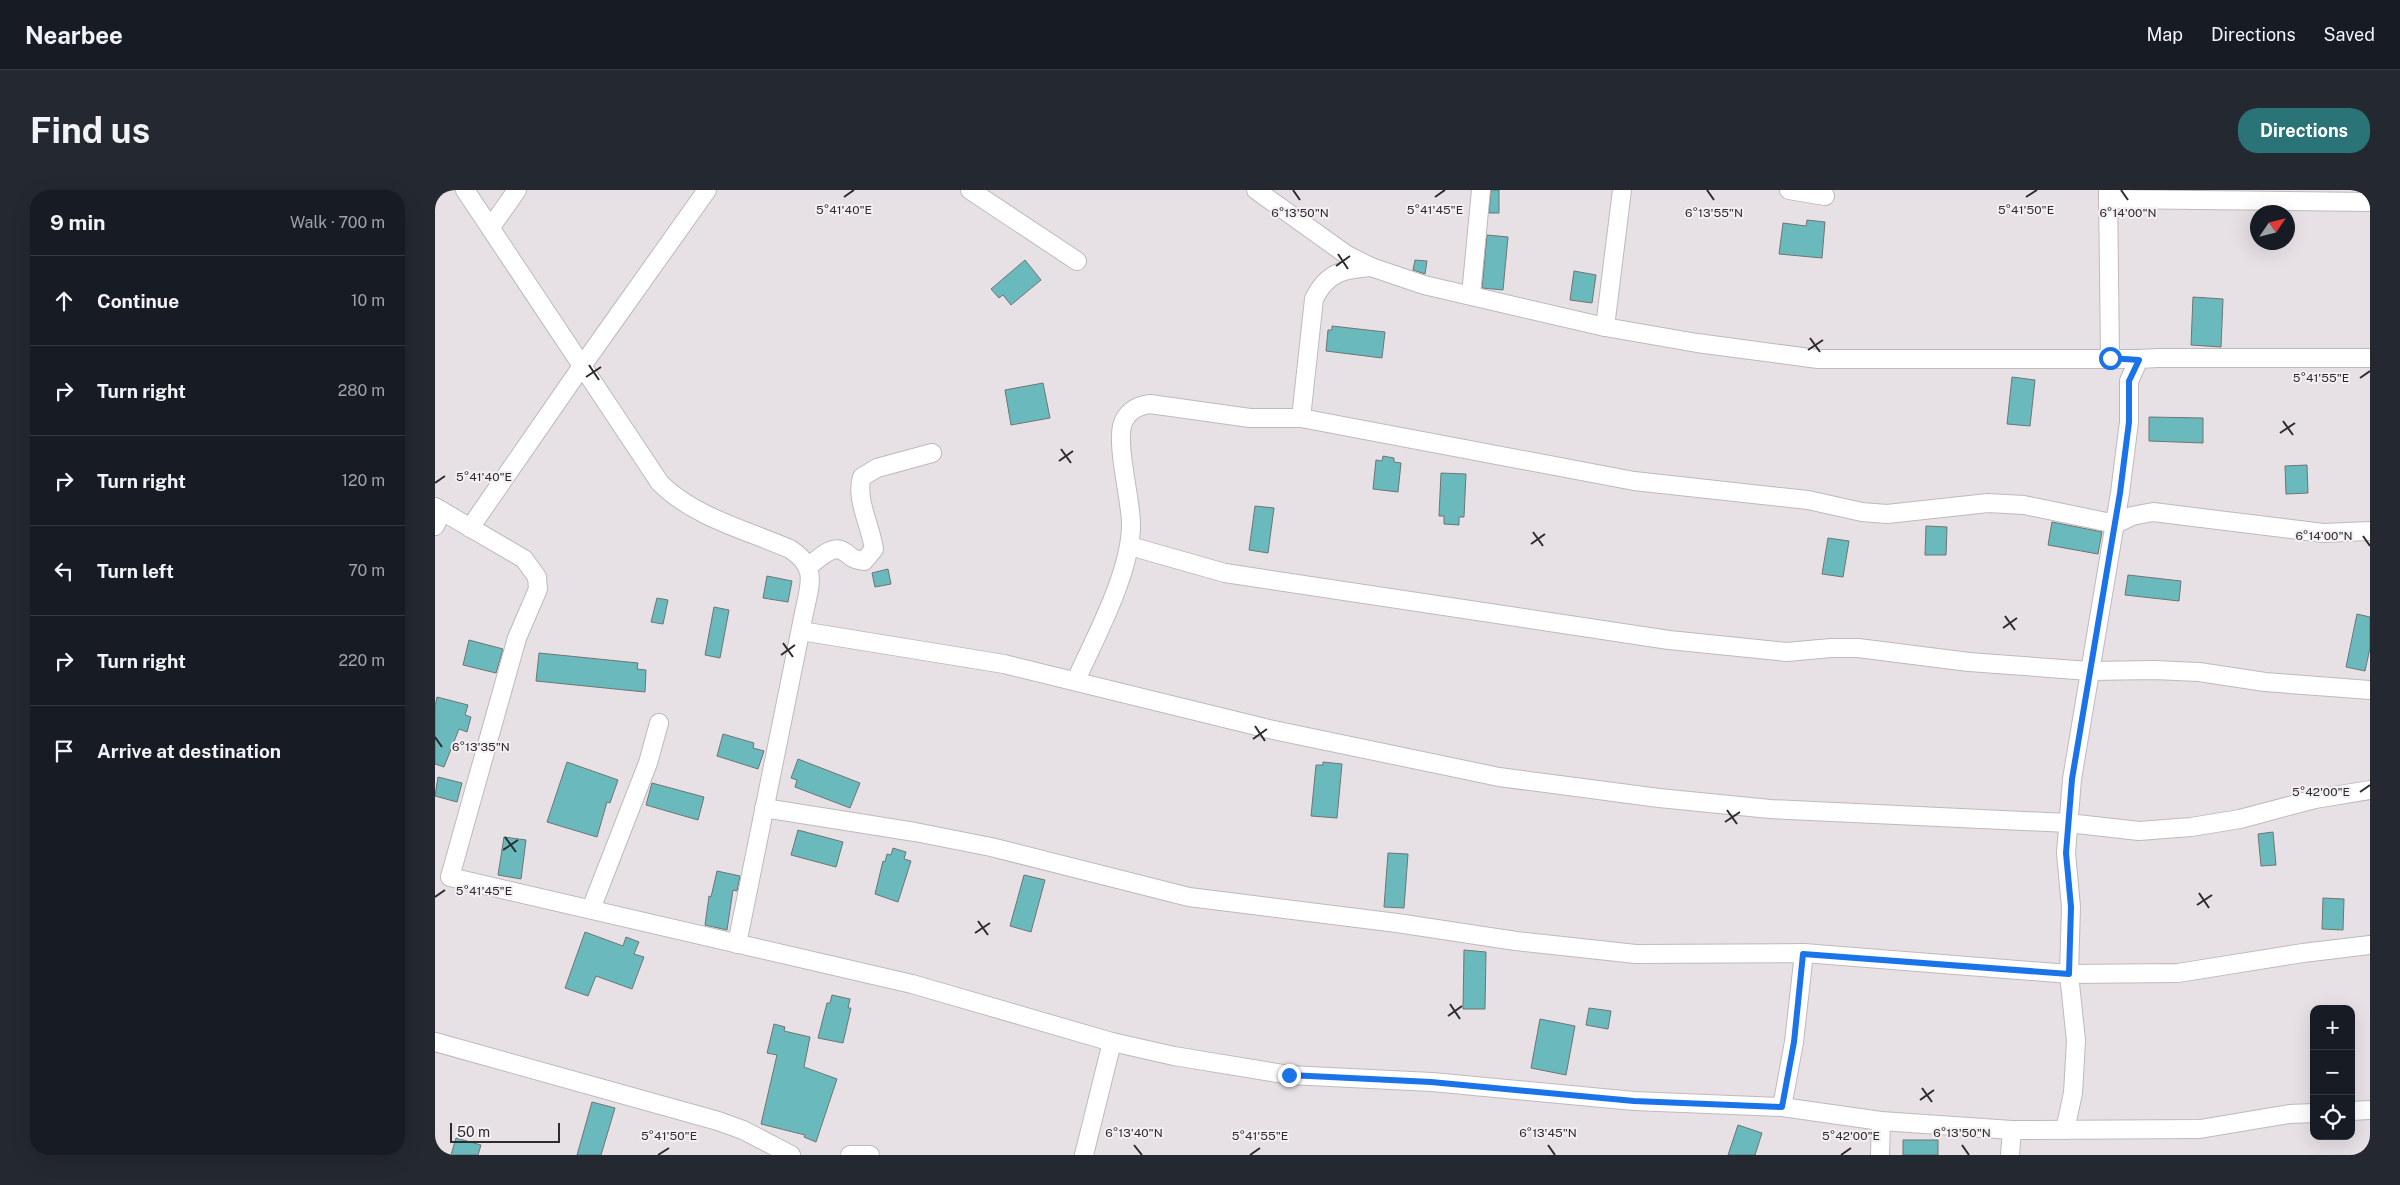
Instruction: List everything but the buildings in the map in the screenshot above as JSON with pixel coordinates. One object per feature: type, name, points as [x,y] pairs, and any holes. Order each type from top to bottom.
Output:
[{"type":"street","points":[[465,190],[654,476],[669,493],[702,514],[790,548],[801,556],[809,566],[811,580],[737,944]]},
{"type":"street","points":[[491,227],[517,190]]},
{"type":"street","points":[[470,528],[707,190]]},
{"type":"street","points":[[970,190],[1077,261]]},
{"type":"street","points":[[1256,190],[1347,255],[1371,266],[1424,285],[1605,327],[1697,343],[1818,359],[2110,358],[2139,360],[2158,358],[2370,358]]},
{"type":"street","points":[[1471,295],[1481,190]]},
{"type":"street","points":[[1605,327],[1622,190]]},
{"type":"street","points":[[1789,190],[1825,196]]},
{"type":"street","points":[[2110,358],[2108,194],[2370,202]]},
{"type":"street","points":[[1301,418],[1314,298],[1321,284],[1333,275],[1347,269],[1371,266]]},
{"type":"street","points":[[2065,1130],[2073,1093],[2076,1041],[2069,974],[2071,907],[2066,853],[2072,779],[2116,524],[2129,422],[2129,381],[2139,360]]},
{"type":"street","points":[[1077,680],[1110,603],[1130,546],[1131,522],[1122,427],[1128,414],[1138,406],[1149,404],[1250,418],[1301,418],[1634,481],[1808,500],[1862,512],[1887,514],[1988,503],[2024,504],[2116,524],[2132,516],[2153,512],[2323,533],[2370,531]]},
{"type":"street","points":[[809,566],[826,553],[837,549],[843,550],[852,559],[863,561],[870,556],[874,549],[861,494],[860,484],[862,476],[877,468],[932,453]]},
{"type":"street","points":[[437,515],[470,528],[523,559],[537,578],[538,589],[517,638],[442,875],[912,984],[1112,1042],[1174,1056],[1289,1075],[1431,1082],[1634,1101],[1782,1107],[1881,1121],[2012,1130],[2199,1129],[2289,1114],[2310,1113]]},
{"type":"street","points":[[1130,546],[1225,572],[1669,640],[1787,652],[1858,648],[1969,662],[2090,671],[2154,670],[2199,672],[2265,682],[2370,690]]},
{"type":"street","points":[[801,631],[1004,664],[1077,680],[1269,730],[1374,753],[1499,777],[1593,791],[1769,809],[2068,823],[2139,831],[2191,827],[2239,819],[2315,799],[2370,790]]},
{"type":"street","points":[[591,909],[649,763],[659,724]]},
{"type":"street","points":[[765,808],[991,846],[1189,897],[1397,923],[1516,941],[1636,954],[1803,954],[2069,974],[2178,973],[2303,953],[2370,945]]},
{"type":"street","points":[[1782,1107],[1794,1042],[1803,954]]},
{"type":"street","points":[[435,1042],[718,1121],[743,1130],[791,1155]]},
{"type":"street","points":[[1084,1155],[1112,1042]]},
{"type":"street","points":[[2355,1111],[2370,1110]]},
{"type":"street","points":[[1880,1155],[1881,1121]]},
{"type":"street","points":[[2010,1155],[2012,1130]]},
{"type":"street","points":[[850,1155],[870,1155]]},
{"type":"route","points":[[1289,1075],[1431,1082],[1634,1101],[1782,1107],[1794,1042],[1803,954],[2069,974],[2071,907],[2066,853],[2072,779],[2116,524],[2129,422],[2129,381],[2139,360],[2110,358]]}]
